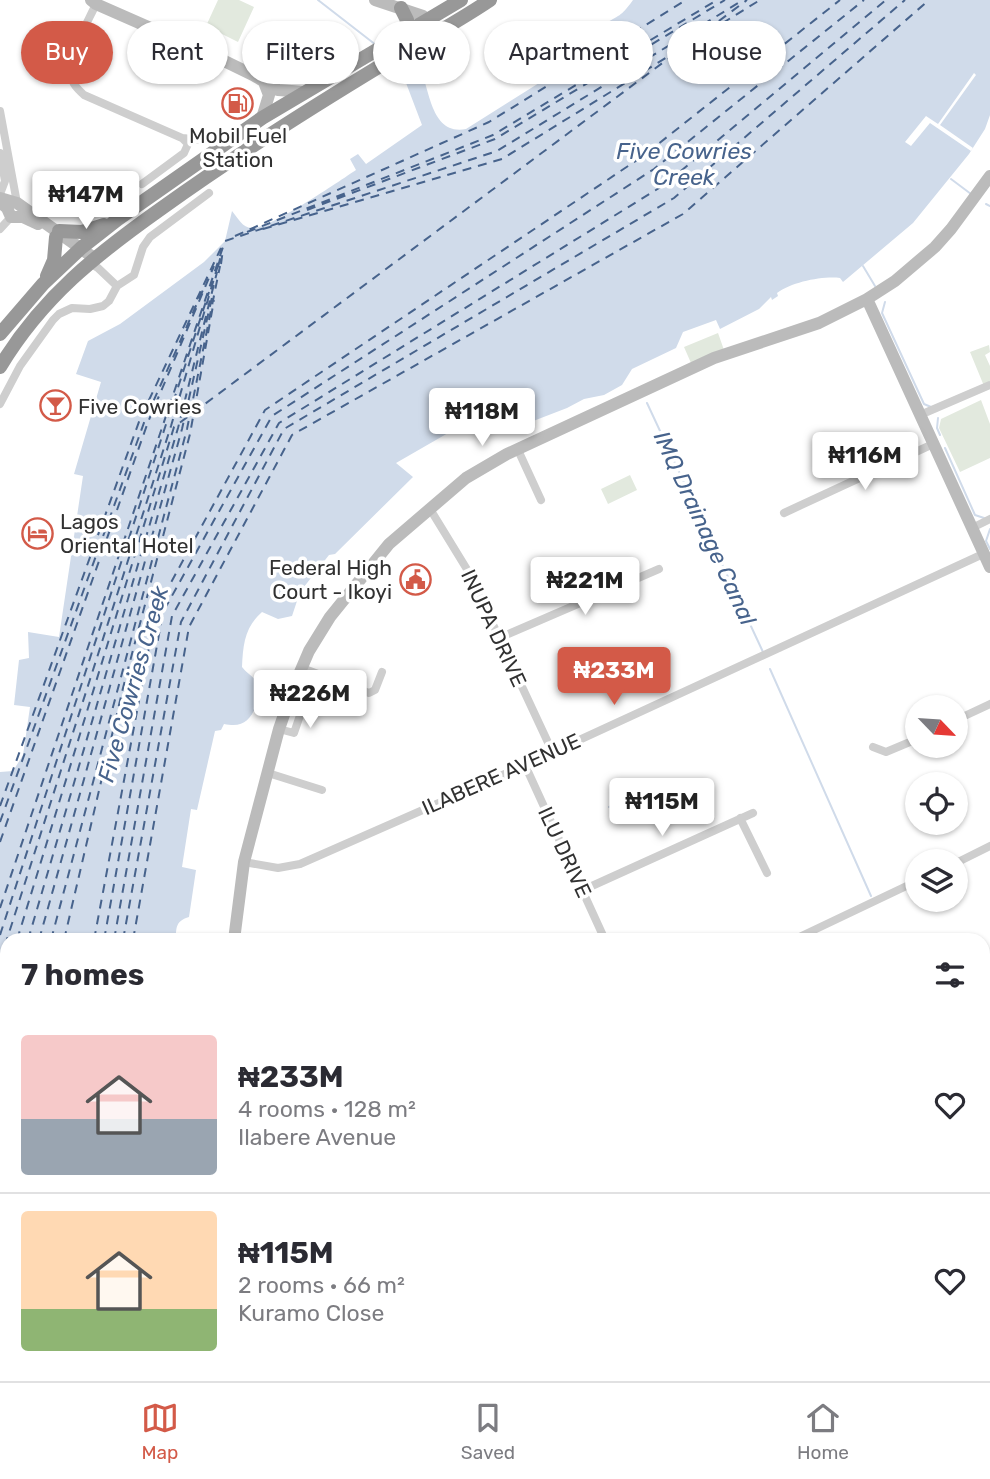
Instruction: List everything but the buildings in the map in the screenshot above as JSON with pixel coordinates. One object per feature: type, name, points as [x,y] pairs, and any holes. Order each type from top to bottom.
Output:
[{"type":"highway","points":[[430,21],[461,0]]},
{"type":"highway","points":[[458,21],[489,0]]},
{"type":"highway","points":[[396,4],[407,21]]},
{"type":"highway","points":[[0,367],[38,312],[93,262],[234,157],[373,61]]},
{"type":"highway","points":[[0,334],[43,284],[118,219],[262,118],[306,92],[363,68]]},
{"type":"highway","points":[[43,284],[54,260],[57,234],[90,231],[118,219]]},
{"type":"street","points":[[375,0],[396,4],[435,17],[439,21]]},
{"type":"street","points":[[227,142],[182,138],[84,95],[73,84],[71,61],[94,2],[242,71]]},
{"type":"street","points":[[262,118],[268,100],[268,91],[264,84]]},
{"type":"street","points":[[267,84],[284,92],[306,92]]},
{"type":"street","points":[[0,111],[17,203]]},
{"type":"street","points":[[142,184],[184,153],[188,144],[182,138]]},
{"type":"street","points":[[0,153],[5,181],[0,198]]},
{"type":"street","points":[[235,933],[244,862],[279,729],[302,668],[319,635],[352,588],[389,544],[466,478],[518,450],[714,358],[819,323],[867,299],[895,281],[935,247],[990,176]]},
{"type":"street","points":[[0,404],[20,366],[53,320],[72,308],[103,306],[109,301],[117,285],[134,275],[143,247],[150,237],[209,193]]},
{"type":"street","points":[[0,198],[17,203],[93,262],[117,285]]},
{"type":"street","points":[[0,198],[10,217]]},
{"type":"street","points":[[10,217],[30,220],[57,234]]},
{"type":"street","points":[[0,229],[10,217]]},
{"type":"street","points":[[867,299],[990,567]]},
{"type":"street","points":[[920,415],[990,385]]},
{"type":"street","points":[[784,513],[933,444]]},
{"type":"street","points":[[518,450],[541,500]]},
{"type":"street","name":"INUPA DRIVE","points":[[430,509],[468,571],[552,751]]},
{"type":"street","points":[[972,528],[990,520]]},
{"type":"street","name":"ILABERE AVENUE","points":[[244,862],[278,868],[300,864],[525,765],[983,554]]},
{"type":"street","points":[[499,638],[659,569]]},
{"type":"street","points":[[302,668],[369,693],[375,690],[382,672]]},
{"type":"street","points":[[279,729],[294,733],[310,686],[328,691]]},
{"type":"street","points":[[968,714],[990,704]]},
{"type":"street","points":[[873,747],[886,752],[905,744]]},
{"type":"street","name":"ILU DRIVE","points":[[525,765],[602,933]]},
{"type":"street","points":[[268,773],[322,790]]},
{"type":"street","points":[[583,890],[753,813]]},
{"type":"street","points":[[740,818],[767,873]]},
{"type":"street","points":[[968,857],[990,846]]},
{"type":"street","points":[[808,933],[905,887]]},
{"type":"shaded area","points":[[218,0],[239,0],[254,7],[248,21],[242,21],[242,33],[238,42],[228,37],[228,21],[208,21]]},
{"type":"shaded area","points":[[718,333],[724,350],[691,363],[684,347]]},
{"type":"shaded area","points":[[989,345],[990,352],[985,355],[990,366],[990,384],[984,386],[970,352]]},
{"type":"shaded area","points":[[981,400],[990,424],[990,458],[960,472],[939,428],[941,419]]},
{"type":"shaded area","points":[[630,475],[637,490],[608,504],[601,489]]},
{"type":"water","name":"Five Cowries Creek","points":[[633,0],[990,0],[990,115],[985,129],[969,154],[913,223],[843,282],[840,278],[816,279],[783,289],[777,293],[778,296],[772,300],[771,297],[759,309],[720,329],[716,320],[683,332],[676,348],[632,369],[622,385],[604,395],[584,399],[502,433],[488,410],[396,463],[413,477],[335,554],[329,555],[300,592],[292,616],[278,619],[262,612],[246,636],[242,667],[259,685],[260,696],[252,715],[245,722],[236,725],[224,724],[221,730],[215,731],[197,810],[191,809],[182,867],[196,870],[189,917],[181,920],[176,933],[0,933],[0,772],[13,771],[23,755],[30,707],[14,705],[19,660],[29,658],[28,632],[59,637],[83,476],[74,474],[101,382],[76,374],[88,341],[120,324],[204,262],[225,241],[232,211],[249,228],[274,221],[356,170],[350,159],[358,154],[366,164],[422,125],[406,84],[426,84],[438,118],[454,129],[466,129],[538,84],[653,84],[653,21],[609,21],[622,13]]},
{"type":"pier","points":[[974,73],[976,75],[940,125],[973,148],[971,151],[930,123],[911,146],[905,142],[926,116],[938,124]]},
{"type":"waterway","points":[[318,0],[373,43]]},
{"type":"waterway","points":[[951,179],[971,194]]},
{"type":"waterway","points":[[986,204],[990,206]]},
{"type":"waterway","points":[[863,266],[875,286]]},
{"type":"waterway","points":[[885,302],[882,313],[924,404],[931,407]]},
{"type":"waterway","name":"IMQ Drainage Canal","points":[[647,403],[763,652]]},
{"type":"waterway","points":[[938,418],[937,428],[940,435]]},
{"type":"waterway","points":[[945,448],[975,515],[984,518]]},
{"type":"waterway","points":[[990,529],[986,541],[990,549]]},
{"type":"waterway","name":"IMQ Drainage Canal","points":[[770,669],[871,896]]},
{"type":"waterway","points":[[609,807],[654,786]]},
{"type":"ferry route","points":[[235,236],[489,122],[686,0]]},
{"type":"ferry route","points":[[247,232],[493,135],[717,0]]},
{"type":"ferry route","points":[[307,210],[495,139],[725,0]]},
{"type":"ferry route","points":[[0,908],[225,241],[497,151],[743,0]]},
{"type":"ferry route","points":[[19,933],[174,427],[747,0]]},
{"type":"ferry route","points":[[726,21],[760,0]]},
{"type":"ferry route","points":[[95,933],[156,610],[265,410],[643,156],[840,0]]},
{"type":"ferry route","points":[[105,933],[163,612],[272,416],[654,169],[864,0]]},
{"type":"ferry route","points":[[115,933],[172,616],[279,423],[664,185],[886,0]]},
{"type":"ferry route","points":[[124,933],[181,622],[284,429],[674,198],[905,0]]},
{"type":"ferry route","points":[[134,933],[189,627],[292,435],[683,214],[929,0]]},
{"type":"ferry route","points":[[263,229],[502,159],[667,57]]},
{"type":"ferry route","points":[[0,806],[140,419],[221,248]]},
{"type":"ferry route","points":[[221,264],[223,249]]},
{"type":"ferry route","points":[[218,267],[221,255]]},
{"type":"ferry route","points":[[9,933],[171,426],[218,265]]},
{"type":"ferry route","points":[[0,842],[148,422],[214,266]]},
{"type":"ferry route","points":[[53,933],[187,429],[220,266]]},
{"type":"ferry route","points":[[30,933],[178,428],[217,272]]},
{"type":"ferry route","points":[[0,822],[145,420],[203,290]]},
{"type":"ferry route","points":[[1,933],[209,292]]},
{"type":"ferry route","points":[[41,933],[182,429],[213,293]]},
{"type":"ferry route","points":[[66,933],[123,688],[190,434],[214,300]]},
{"type":"place","name":"Mobil Fuel Station","points":[[238,103]]},
{"type":"place","name":"Five Cowries","points":[[55,406]]},
{"type":"place","name":"Lagos Oriental Hotel","points":[[37,533]]},
{"type":"place","name":"Federal High Court - Ikoyi","points":[[415,579]]}]
